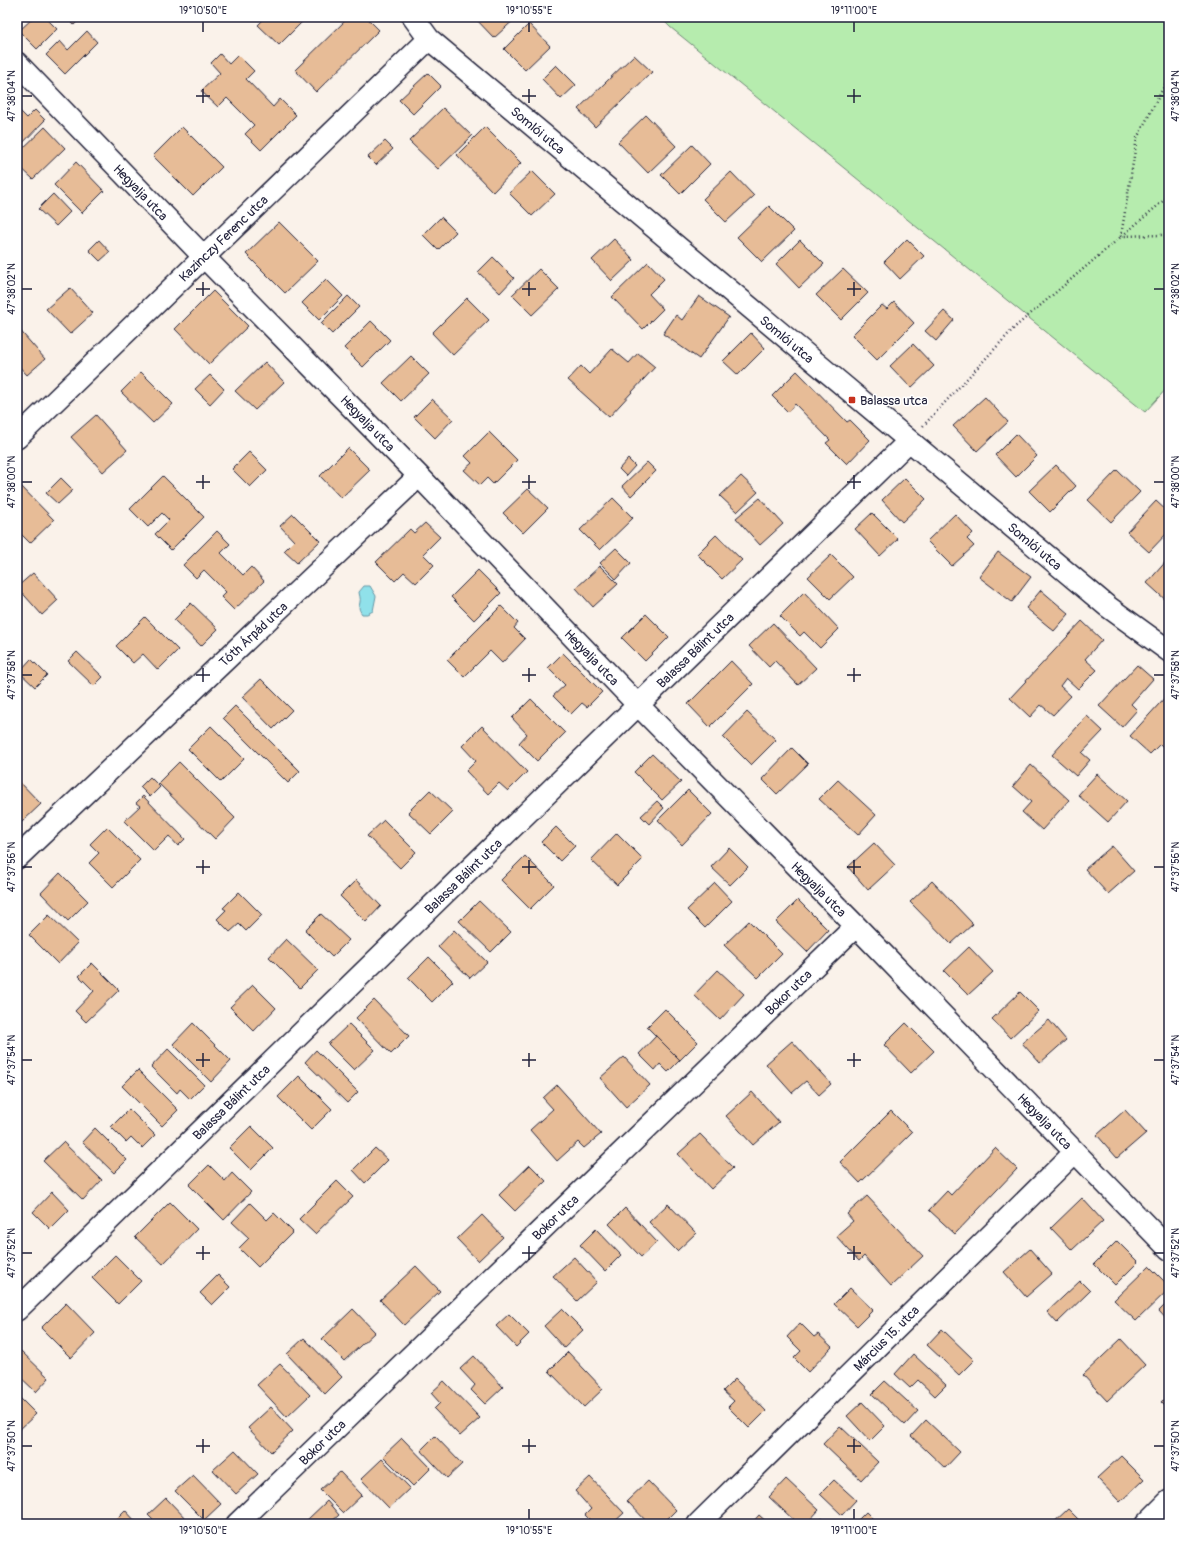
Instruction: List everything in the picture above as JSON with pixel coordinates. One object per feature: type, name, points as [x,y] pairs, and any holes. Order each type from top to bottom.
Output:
[{"type":"street","name":"Somlói utca","points":[[413,17],[429,38],[909,441],[1107,606],[1169,651]]},
{"type":"street","name":"Kazinczy Ferenc utca","points":[[17,438],[429,38]]},
{"type":"street","name":"Hegyalja utca","points":[[17,63],[204,257],[419,476],[638,705],[856,926],[1169,1249]]},
{"type":"street","name":"Balassa Bálint utca","points":[[17,1310],[909,441]]},
{"type":"street","name":"Tóth Árpád utca","points":[[17,858],[419,476]]},
{"type":"street","name":"Bokor utca","points":[[237,1524],[856,926]]},
{"type":"street","name":"Március 15. utca","points":[[698,1524],[1075,1152]]},
{"type":"street","points":[[1146,1524],[1169,1501]]},
{"type":"path","points":[[1121,236],[1138,138],[1169,77]]},
{"type":"path","points":[[909,441],[1015,327],[1169,196]]},
{"type":"path","points":[[1121,236],[1163,235],[1169,238]]},
{"type":"green space","points":[[660,17],[1169,17],[1169,386],[1145,412],[670,27]]},
{"type":"water","points":[[364,586],[370,586],[376,596],[373,611],[367,614],[362,614],[359,608],[359,592]]},
{"type":"building","points":[[34,17],[45,17],[57,29],[37,49],[19,31]]},
{"type":"building","points":[[66,17],[82,17],[74,25]]},
{"type":"building","points":[[266,17],[307,17],[279,45],[258,25]]},
{"type":"building","points":[[349,17],[366,17],[379,30],[316,92],[295,70]]},
{"type":"building","points":[[474,17],[517,17],[494,38]]},
{"type":"building","points":[[529,24],[550,46],[525,70],[504,49]]},
{"type":"building","points":[[87,31],[97,42],[65,74],[46,55],[60,41],[68,50]]},
{"type":"building","points":[[220,54],[229,64],[238,55],[254,71],[246,79],[273,107],[280,99],[296,115],[261,150],[245,134],[254,125],[227,98],[218,107],[201,91],[220,73],[211,63]]},
{"type":"building","points":[[634,55],[652,72],[595,127],[578,109]]},
{"type":"building","points":[[556,65],[576,85],[561,99],[542,79]]},
{"type":"building","points":[[428,73],[441,86],[413,114],[399,100]]},
{"type":"building","points":[[17,108],[27,118],[35,110],[45,120],[17,149]]},
{"type":"building","points":[[443,108],[472,136],[438,169],[409,141]]},
{"type":"building","points":[[646,115],[676,146],[648,173],[618,142]]},
{"type":"building","points":[[45,127],[65,148],[33,179],[17,164],[17,154]]},
{"type":"building","points":[[182,127],[222,167],[193,196],[153,156]]},
{"type":"building","points":[[485,127],[521,163],[493,192],[457,155]]},
{"type":"building","points":[[385,141],[393,149],[376,165],[368,157]]},
{"type":"building","points":[[692,145],[710,164],[680,194],[661,175]]},
{"type":"building","points":[[76,162],[104,191],[82,213],[54,185]]},
{"type":"building","points":[[532,171],[555,194],[532,216],[509,193]]},
{"type":"building","points":[[731,172],[754,196],[726,222],[703,199]]},
{"type":"building","points":[[53,194],[70,212],[56,226],[38,209]]},
{"type":"building","points":[[769,206],[794,231],[762,262],[737,237]]},
{"type":"building","points":[[441,217],[456,232],[438,250],[423,235]]},
{"type":"building","points":[[279,222],[318,261],[285,293],[246,254]]},
{"type":"building","points":[[614,239],[634,260],[612,281],[592,260]]},
{"type":"building","points":[[907,239],[924,256],[900,279],[884,262]]},
{"type":"building","points":[[99,240],[110,252],[100,261],[89,250]]},
{"type":"building","points":[[800,240],[824,264],[799,288],[776,264]]},
{"type":"building","points":[[493,257],[514,278],[500,293],[478,272]]},
{"type":"building","points":[[648,262],[664,279],[649,294],[663,309],[643,329],[612,297]]},
{"type":"building","points":[[539,269],[559,289],[532,315],[512,295]]},
{"type":"building","points":[[843,269],[868,293],[841,320],[816,295]]},
{"type":"building","points":[[326,279],[343,296],[319,320],[302,303]]},
{"type":"building","points":[[70,288],[93,313],[70,334],[46,309]]},
{"type":"building","points":[[213,291],[248,326],[209,364],[175,329]]},
{"type":"building","points":[[348,296],[359,307],[332,334],[321,323]]},
{"type":"building","points":[[699,296],[729,317],[699,359],[663,334],[676,315],[682,320]]},
{"type":"building","points":[[467,298],[489,320],[453,355],[432,333]]},
{"type":"building","points":[[894,302],[914,323],[877,360],[852,335],[882,305],[887,309]]},
{"type":"building","points":[[944,311],[954,320],[936,341],[925,331]]},
{"type":"building","points":[[371,321],[390,340],[363,367],[344,348]]},
{"type":"building","points":[[17,327],[45,359],[27,375],[17,364]]},
{"type":"building","points":[[751,333],[765,348],[738,375],[723,361]]},
{"type":"building","points":[[913,344],[934,366],[911,388],[890,366]]},
{"type":"building","points":[[612,349],[629,363],[638,353],[655,367],[609,417],[568,380],[581,366],[589,374]]},
{"type":"building","points":[[411,356],[429,374],[401,401],[383,383]]},
{"type":"building","points":[[265,362],[284,382],[255,410],[235,391]]},
{"type":"building","points":[[797,371],[847,422],[850,420],[870,440],[847,464],[826,443],[830,440],[795,404],[788,412],[772,396]]},
{"type":"building","points":[[141,372],[173,404],[153,423],[121,392]]},
{"type":"building","points":[[210,375],[224,389],[210,404],[195,389]]},
{"type":"building","points":[[985,397],[1008,422],[977,451],[953,426]]},
{"type":"building","points":[[432,399],[453,419],[435,438],[414,417]]},
{"type":"building","points":[[96,415],[127,450],[103,472],[71,437]]},
{"type":"building","points":[[489,432],[517,460],[493,484],[487,478],[480,485],[464,470],[472,463],[465,456]]},
{"type":"building","points":[[1016,434],[1037,456],[1016,477],[995,455]]},
{"type":"building","points":[[348,448],[370,470],[341,498],[320,476]]},
{"type":"building","points":[[249,452],[267,470],[250,487],[232,469]]},
{"type":"building","points":[[628,459],[635,466],[626,476],[619,469]]},
{"type":"building","points":[[647,462],[656,471],[631,496],[622,486]]},
{"type":"building","points":[[1056,465],[1076,486],[1050,512],[1029,491]]},
{"type":"building","points":[[1117,470],[1140,492],[1111,522],[1088,500]]},
{"type":"building","points":[[163,476],[204,517],[171,550],[155,534],[169,520],[162,513],[148,527],[130,509]]},
{"type":"building","points":[[741,476],[758,492],[737,512],[720,496]]},
{"type":"building","points":[[61,478],[73,490],[58,504],[46,493]]},
{"type":"building","points":[[905,478],[926,499],[902,522],[882,500]]},
{"type":"building","points":[[17,482],[54,520],[30,543],[17,530]]},
{"type":"building","points":[[528,489],[548,508],[523,533],[503,513]]},
{"type":"building","points":[[613,498],[633,518],[600,550],[580,530]]},
{"type":"building","points":[[760,498],[783,524],[760,545],[736,518]]},
{"type":"building","points":[[1156,501],[1169,513],[1169,531],[1149,552],[1127,532]]},
{"type":"building","points":[[872,513],[898,539],[880,556],[855,529]]},
{"type":"building","points":[[293,514],[320,541],[297,563],[284,551],[294,541],[280,526]]},
{"type":"building","points":[[955,514],[973,533],[967,539],[974,546],[952,566],[927,541]]},
{"type":"building","points":[[425,523],[440,537],[423,554],[434,565],[416,583],[404,572],[395,581],[376,562],[410,529],[414,533]]},
{"type":"building","points":[[217,531],[230,544],[221,553],[243,575],[251,567],[264,581],[234,610],[221,597],[226,592],[204,570],[196,578],[183,565]]},
{"type":"building","points":[[716,535],[742,560],[722,579],[697,554]]},
{"type":"building","points":[[616,548],[631,563],[616,579],[600,563]]},
{"type":"building","points":[[998,552],[1031,577],[1012,602],[979,577]]},
{"type":"building","points":[[831,555],[853,577],[830,599],[808,577]]},
{"type":"building","points":[[1169,558],[1169,603],[1147,583]]},
{"type":"building","points":[[600,566],[618,584],[593,607],[576,588]]},
{"type":"building","points":[[478,570],[501,593],[474,620],[451,597]]},
{"type":"building","points":[[33,573],[58,600],[42,615],[17,587]]},
{"type":"building","points":[[1041,590],[1069,614],[1054,631],[1026,608]]},
{"type":"building","points":[[804,592],[839,629],[820,648],[804,632],[800,636],[780,616]]},
{"type":"building","points":[[191,603],[218,629],[201,646],[174,620]]},
{"type":"building","points":[[501,606],[518,623],[514,628],[525,639],[502,663],[490,651],[464,677],[447,660]]},
{"type":"building","points":[[646,614],[669,637],[645,661],[622,638]]},
{"type":"building","points":[[145,617],[178,650],[158,670],[143,654],[133,663],[116,646]]},
{"type":"building","points":[[1082,621],[1102,640],[1085,659],[1097,670],[1078,689],[1066,678],[1060,686],[1071,696],[1053,715],[1041,705],[1030,717],[1010,698]]},
{"type":"building","points":[[773,623],[816,668],[798,685],[775,661],[769,667],[749,646]]},
{"type":"building","points":[[77,652],[103,677],[94,686],[68,661]]},
{"type":"building","points":[[563,653],[602,692],[587,707],[582,703],[571,714],[553,696],[565,685],[548,668]]},
{"type":"building","points":[[31,659],[47,675],[35,687],[19,672]]},
{"type":"building","points":[[731,661],[753,684],[710,727],[688,704]]},
{"type":"building","points":[[1137,665],[1153,679],[1131,704],[1137,710],[1122,727],[1099,706]]},
{"type":"building","points":[[261,679],[292,710],[273,729],[242,697]]},
{"type":"building","points":[[1169,693],[1169,749],[1167,751],[1160,744],[1150,754],[1130,736]]},
{"type":"building","points":[[531,699],[565,733],[537,761],[519,743],[527,734],[512,718]]},
{"type":"building","points":[[235,706],[300,771],[288,783],[223,718]]},
{"type":"building","points":[[747,712],[776,740],[751,765],[723,737]]},
{"type":"building","points":[[1087,716],[1103,731],[1082,753],[1090,760],[1076,776],[1052,755]]},
{"type":"building","points":[[211,726],[244,759],[221,782],[188,749]]},
{"type":"building","points":[[482,726],[527,772],[508,791],[499,783],[488,794],[466,771],[476,761],[462,746]]},
{"type":"building","points":[[792,748],[808,764],[777,794],[762,779]]},
{"type":"building","points":[[652,754],[681,782],[662,800],[634,772]]},
{"type":"building","points":[[179,762],[235,818],[215,839],[158,783]]},
{"type":"building","points":[[1031,765],[1069,800],[1042,830],[1022,812],[1031,802],[1013,786]]},
{"type":"building","points":[[1097,774],[1127,801],[1108,822],[1078,795]]},
{"type":"building","points":[[150,777],[160,787],[150,797],[140,787]]},
{"type":"building","points":[[17,779],[41,804],[22,822],[17,817]]},
{"type":"building","points":[[838,780],[876,815],[858,835],[819,799]]},
{"type":"building","points":[[430,790],[453,812],[431,834],[408,812]]},
{"type":"building","points":[[688,790],[712,814],[682,845],[658,820]]},
{"type":"building","points":[[143,796],[185,839],[178,846],[169,836],[154,851],[124,821],[140,806],[136,803]]},
{"type":"building","points":[[657,801],[664,808],[649,824],[641,816]]},
{"type":"building","points":[[384,820],[416,852],[400,868],[367,836]]},
{"type":"building","points":[[107,827],[140,860],[113,887],[89,863],[99,853],[90,844]]},
{"type":"building","points":[[556,827],[575,846],[560,861],[541,842]]},
{"type":"building","points":[[617,833],[643,859],[617,885],[591,860]]},
{"type":"building","points":[[874,843],[895,865],[868,890],[848,867]]},
{"type":"building","points":[[1112,846],[1134,871],[1108,894],[1085,869]]},
{"type":"building","points":[[729,848],[748,867],[730,885],[711,867]]},
{"type":"building","points":[[525,856],[554,885],[530,909],[501,880]]},
{"type":"building","points":[[60,873],[88,901],[68,921],[41,893]]},
{"type":"building","points":[[356,880],[381,906],[366,922],[340,896]]},
{"type":"building","points":[[932,881],[973,924],[951,944],[910,902]]},
{"type":"building","points":[[715,883],[732,901],[705,928],[687,910]]},
{"type":"building","points":[[239,892],[262,915],[246,931],[239,924],[230,932],[217,919],[226,910],[223,908]]},
{"type":"building","points":[[798,900],[828,930],[807,952],[776,922]]},
{"type":"building","points":[[479,901],[511,932],[491,952],[459,921]]},
{"type":"building","points":[[321,914],[349,940],[332,957],[305,930]]},
{"type":"building","points":[[49,915],[78,943],[58,964],[29,935]]},
{"type":"building","points":[[749,921],[782,954],[758,978],[724,945]]},
{"type":"building","points":[[454,930],[487,962],[470,978],[438,947]]},
{"type":"building","points":[[286,939],[318,970],[300,988],[269,957]]},
{"type":"building","points":[[969,947],[993,972],[968,995],[944,971]]},
{"type":"building","points":[[429,957],[453,981],[432,1002],[408,978]]},
{"type":"building","points":[[92,963],[119,990],[86,1022],[75,1011],[94,991],[79,976]]},
{"type":"building","points":[[718,970],[744,994],[720,1020],[694,995]]},
{"type":"building","points":[[253,985],[276,1008],[254,1031],[230,1007]]},
{"type":"building","points":[[1020,992],[1039,1011],[1010,1038],[992,1019]]},
{"type":"building","points":[[374,1000],[409,1036],[391,1054],[356,1018]]},
{"type":"building","points":[[665,1009],[698,1042],[680,1060],[647,1027]]},
{"type":"building","points":[[1049,1020],[1066,1040],[1040,1063],[1022,1043]]},
{"type":"building","points":[[193,1023],[231,1061],[211,1082],[173,1044]]},
{"type":"building","points":[[906,1023],[934,1051],[911,1073],[884,1045]]},
{"type":"building","points":[[349,1024],[375,1050],[354,1070],[328,1044]]},
{"type":"building","points":[[656,1036],[680,1060],[668,1072],[660,1064],[655,1070],[639,1054]]},
{"type":"building","points":[[792,1041],[831,1084],[819,1095],[806,1081],[792,1093],[766,1064]]},
{"type":"building","points":[[168,1049],[204,1085],[190,1099],[180,1089],[177,1093],[151,1067]]},
{"type":"building","points":[[316,1050],[358,1092],[347,1103],[305,1062]]},
{"type":"building","points":[[624,1057],[650,1085],[626,1107],[600,1078]]},
{"type":"building","points":[[138,1070],[178,1110],[162,1126],[122,1086]]},
{"type":"building","points":[[299,1076],[332,1109],[311,1130],[278,1097]]},
{"type":"building","points":[[557,1085],[601,1134],[584,1148],[578,1142],[557,1161],[530,1130],[553,1109],[543,1098]]},
{"type":"building","points":[[752,1092],[779,1122],[753,1145],[726,1116]]},
{"type":"building","points":[[129,1109],[155,1135],[142,1148],[131,1137],[126,1142],[111,1127]]},
{"type":"building","points":[[1125,1110],[1146,1133],[1117,1158],[1097,1135]]},
{"type":"building","points":[[891,1111],[912,1132],[860,1183],[840,1162]]},
{"type":"building","points":[[251,1126],[273,1148],[251,1170],[229,1148]]},
{"type":"building","points":[[95,1128],[127,1160],[114,1173],[82,1142]]},
{"type":"building","points":[[700,1134],[733,1168],[711,1189],[678,1154]]},
{"type":"building","points":[[63,1142],[102,1180],[83,1200],[43,1161]]},
{"type":"building","points":[[375,1148],[388,1160],[365,1183],[353,1170]]},
{"type":"building","points":[[995,1148],[1017,1169],[955,1234],[929,1210],[947,1191],[951,1195]]},
{"type":"building","points":[[209,1165],[225,1181],[232,1173],[251,1192],[224,1220],[189,1185]]},
{"type":"building","points":[[530,1165],[546,1181],[515,1211],[499,1195]]},
{"type":"building","points":[[337,1181],[353,1197],[315,1234],[299,1219]]},
{"type":"building","points":[[52,1192],[69,1210],[50,1229],[33,1212]]},
{"type":"building","points":[[867,1196],[923,1256],[891,1286],[864,1256],[859,1261],[836,1236],[853,1221],[847,1214]]},
{"type":"building","points":[[1082,1198],[1103,1221],[1072,1250],[1051,1228]]},
{"type":"building","points":[[170,1202],[197,1229],[163,1264],[135,1237]]},
{"type":"building","points":[[250,1203],[267,1220],[274,1213],[293,1232],[258,1267],[239,1248],[249,1238],[232,1222]]},
{"type":"building","points":[[668,1204],[696,1233],[677,1251],[649,1222]]},
{"type":"building","points":[[625,1208],[657,1242],[641,1257],[609,1224]]},
{"type":"building","points":[[482,1215],[503,1237],[478,1261],[457,1239]]},
{"type":"building","points":[[596,1229],[621,1255],[605,1271],[580,1245]]},
{"type":"building","points":[[1117,1241],[1138,1262],[1115,1285],[1094,1264]]},
{"type":"building","points":[[1030,1249],[1052,1274],[1026,1297],[1004,1272]]},
{"type":"building","points":[[115,1255],[141,1281],[118,1304],[92,1278]]},
{"type":"building","points":[[574,1257],[597,1282],[577,1301],[553,1276]]},
{"type":"building","points":[[416,1266],[440,1291],[404,1325],[380,1300]]},
{"type":"building","points":[[1149,1266],[1169,1286],[1169,1289],[1136,1321],[1114,1300]]},
{"type":"building","points":[[218,1275],[230,1287],[212,1305],[200,1293]]},
{"type":"building","points":[[1080,1281],[1090,1291],[1057,1323],[1047,1312]]},
{"type":"building","points":[[850,1288],[873,1310],[857,1326],[834,1304]]},
{"type":"building","points":[[1169,1301],[1169,1322],[1159,1311]]},
{"type":"building","points":[[66,1303],[95,1333],[71,1358],[41,1328]]},
{"type":"building","points":[[353,1309],[375,1332],[344,1361],[322,1339]]},
{"type":"building","points":[[562,1309],[583,1330],[564,1348],[544,1326]]},
{"type":"building","points":[[509,1314],[529,1334],[516,1347],[496,1326]]},
{"type":"building","points":[[800,1323],[814,1337],[818,1334],[832,1347],[808,1372],[794,1358],[801,1351],[787,1337]]},
{"type":"building","points":[[942,1329],[974,1360],[959,1375],[927,1345]]},
{"type":"building","points":[[304,1338],[342,1377],[325,1394],[287,1354]]},
{"type":"building","points":[[1121,1339],[1145,1365],[1107,1401],[1083,1375]]},
{"type":"building","points":[[21,1351],[49,1378],[36,1392],[17,1374],[17,1355]]},
{"type":"building","points":[[568,1352],[603,1389],[584,1407],[549,1371]]},
{"type":"building","points":[[913,1354],[946,1385],[935,1396],[918,1380],[910,1388],[895,1374]]},
{"type":"building","points":[[474,1356],[503,1387],[485,1404],[471,1390],[475,1385],[460,1369]]},
{"type":"building","points":[[280,1364],[310,1395],[287,1417],[257,1385]]},
{"type":"building","points":[[735,1379],[766,1411],[749,1428],[728,1407],[734,1401],[723,1391]]},
{"type":"building","points":[[444,1381],[480,1418],[460,1436],[434,1409],[440,1403],[431,1393]]},
{"type":"building","points":[[885,1381],[918,1411],[905,1425],[872,1394]]},
{"type":"building","points":[[1169,1394],[1169,1410],[1161,1402]]},
{"type":"building","points":[[17,1395],[36,1414],[17,1432]]},
{"type":"building","points":[[862,1402],[885,1426],[870,1441],[847,1416]]},
{"type":"building","points":[[271,1407],[293,1431],[271,1452],[248,1428]]},
{"type":"building","points":[[926,1420],[960,1452],[945,1468],[911,1436]]},
{"type":"building","points":[[840,1426],[878,1462],[861,1480],[823,1444]]},
{"type":"building","points":[[435,1436],[462,1464],[447,1478],[421,1450]]},
{"type":"building","points":[[402,1438],[431,1468],[413,1486],[383,1456]]},
{"type":"building","points":[[235,1450],[258,1474],[236,1494],[213,1470]]},
{"type":"building","points":[[1121,1456],[1144,1479],[1120,1502],[1097,1478]]},
{"type":"building","points":[[382,1459],[410,1488],[389,1508],[361,1479]]},
{"type":"building","points":[[340,1472],[362,1495],[343,1513],[320,1490]]},
{"type":"building","points":[[193,1475],[221,1504],[204,1520],[175,1491]]},
{"type":"building","points":[[590,1477],[624,1513],[612,1524],[594,1524],[585,1515],[591,1509],[575,1491]]},
{"type":"building","points":[[786,1479],[819,1510],[806,1524],[798,1524],[769,1497]]},
{"type":"building","points":[[834,1480],[856,1500],[842,1515],[820,1494]]},
{"type":"building","points":[[648,1481],[676,1510],[662,1524],[649,1524],[627,1501]]},
{"type":"building","points":[[166,1498],[191,1524],[157,1524],[148,1515]]},
{"type":"building","points":[[327,1501],[339,1515],[329,1524],[310,1524],[307,1520]]},
{"type":"building","points":[[1068,1509],[1083,1524],[1052,1524]]},
{"type":"building","points":[[125,1510],[138,1524],[111,1524]]},
{"type":"building","points":[[866,1512],[878,1524],[860,1524],[857,1521]]},
{"type":"building","points":[[759,1515],[769,1524],[751,1524]]},
{"type":"building","points":[[822,1518],[828,1524],[816,1524]]},
{"type":"place","name":"Balassa utca","points":[[852,400]]}]
